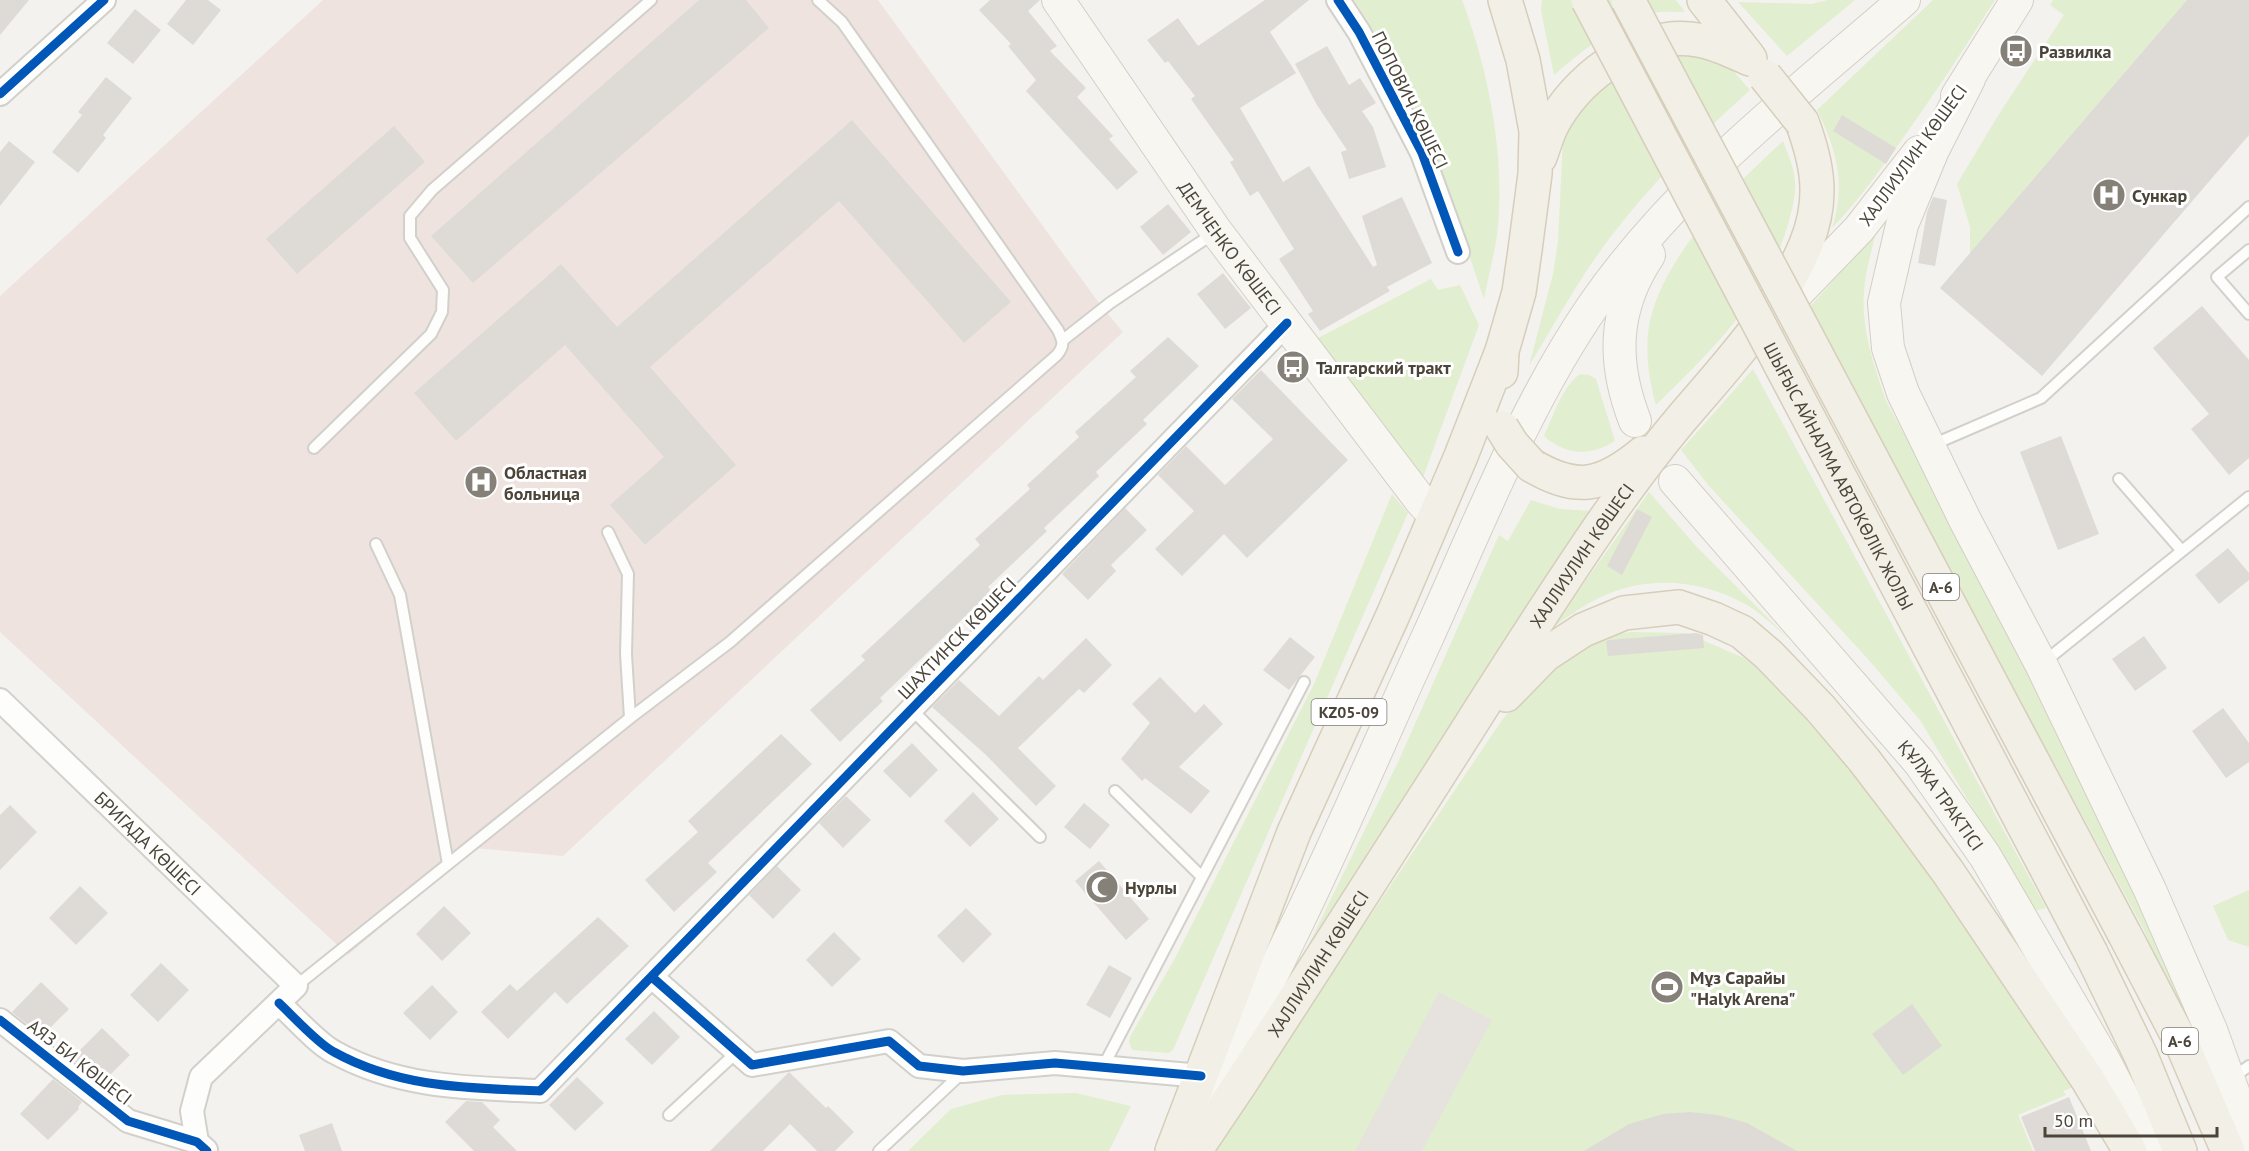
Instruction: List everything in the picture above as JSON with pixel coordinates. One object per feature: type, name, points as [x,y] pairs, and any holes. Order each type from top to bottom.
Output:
[{"type":"main road","name":"ДЕМЧЕНКО КӨШЕСІ","points":[[1058,0],[1216,231],[1421,501],[1435,516]]},
{"type":"main road","points":[[1505,0],[1531,93],[1536,131],[1534,174],[1519,292],[1502,351],[1497,405],[1502,428],[1517,451],[1531,465],[1566,482],[1585,484],[1610,476],[1626,467],[1676,425]]},
{"type":"main road","points":[[1523,60],[1524,0]]},
{"type":"main road","name":"ШЫҒЫС АЙНАЛМА АВТОКӨЛІК ЖОЛЫ","points":[[1588,0],[2091,953],[2141,1056],[2180,1151]]},
{"type":"main road","name":"ШЫҒЫС АЙНАЛМА АВТОКӨЛІК ЖОЛЫ","points":[[1628,0],[2182,1044],[2228,1151]]},
{"type":"main road","points":[[1704,0],[1802,122],[1816,167],[1817,206],[1807,242],[1792,274],[1743,349]]},
{"type":"main road","name":"ХАЛЛИУЛИН КӨШЕСІ","points":[[1182,1151],[1291,938],[1531,411],[1594,304],[1627,261],[1696,185],[1761,124],[1904,0]]},
{"type":"main road","name":"ХАЛЛИУЛИН КӨШЕСІ","points":[[1195,1151],[1533,627],[1634,479],[1676,425],[1743,349],[1859,229],[1902,176],[1969,79],[2017,0]]},
{"type":"main road","points":[[1534,174],[1551,128],[1569,100],[1604,68],[1628,52],[1655,42],[1672,39],[1697,40],[1718,45],[1757,68]]},
{"type":"main road","points":[[1969,79],[1932,150],[1902,225],[1884,303],[1888,348],[1903,393],[1966,522],[2041,664],[2150,890],[2211,1030],[2239,1072],[2249,1136]]},
{"type":"main road","points":[[1635,421],[1623,387],[1619,351],[1622,323],[1629,295],[1644,263],[1662,237],[1703,186],[1761,124]]},
{"type":"main road","name":"KZ05-09","points":[[1172,1151],[1294,832],[1393,615],[1461,456],[1502,351]]},
{"type":"main road","name":"ҚҰЛЖА ТРАКТІСІ","points":[[1675,481],[1919,762],[1985,856],[2105,1062],[2151,1151]]},
{"type":"main road","points":[[1425,797],[1514,686],[1545,655],[1583,630],[1624,613],[1679,607],[1742,632],[1769,655],[1821,709],[1892,797],[1948,872],[2088,1080],[2130,1151]]},
{"type":"street","points":[[0,94],[104,0]]},
{"type":"street","name":"ПОПОВИЧ КӨШЕСІ","points":[[1338,0],[1359,32],[1422,153],[1458,252]]},
{"type":"street","name":"ШАХТИНСК КӨШЕСІ","points":[[279,1003],[332,1051],[381,1072],[407,1080],[450,1087],[540,1091],[653,978],[910,709],[1287,323]]},
{"type":"street","name":"БРИГАДА КӨШЕСІ","points":[[0,700],[297,986]]},
{"type":"street","points":[[653,978],[752,1065],[889,1041],[919,1066],[963,1071],[1055,1063],[1201,1076]]},
{"type":"street","points":[[202,1146],[192,1111],[201,1077],[297,986]]},
{"type":"street","name":"АЯЗ БИ КӨШЕСІ","points":[[0,1020],[128,1121],[202,1146]]},
{"type":"lane","points":[[314,448],[431,334],[442,312],[444,290],[410,238],[410,216],[432,190],[651,0]]},
{"type":"lane","points":[[297,986],[630,718],[730,642],[1057,356],[1063,348],[1063,340],[842,22],[818,0]]},
{"type":"lane","points":[[1929,446],[2041,398],[2249,207]]},
{"type":"lane","points":[[1063,340],[1110,303],[1216,231]]},
{"type":"lane","points":[[2249,250],[2217,277],[2249,314]]},
{"type":"lane","points":[[2119,479],[2182,551]]},
{"type":"lane","points":[[2041,664],[2249,497]]},
{"type":"lane","points":[[608,532],[628,574],[626,654],[630,718]]},
{"type":"lane","points":[[376,544],[400,595],[447,864]]},
{"type":"lane","points":[[1103,1067],[1304,682]]},
{"type":"lane","points":[[910,709],[1040,837]]},
{"type":"lane","points":[[1115,791],[1202,877]]},
{"type":"lane","points":[[669,1115],[737,1052]]},
{"type":"lane","points":[[879,1151],[963,1071]]},
{"type":"shaded area","name":"Областная больница","points":[[323,0],[878,0],[1099,303],[1123,332],[563,856],[475,848],[348,955],[0,632],[0,296]]},
{"type":"shaded area","points":[[1439,992],[1492,1020],[1422,1151],[1355,1151]]},
{"type":"green space","points":[[1354,0],[1462,0],[1480,56],[1497,146],[1499,206],[1497,235],[1484,299],[1430,140],[1368,21]]},
{"type":"green space","points":[[1542,0],[1676,0],[1685,12],[1652,13],[1627,22],[1588,48],[1554,75],[1541,11]]},
{"type":"green space","points":[[1828,0],[1855,0],[1787,56],[1738,2],[1811,4]]},
{"type":"green space","points":[[1933,0],[1995,0],[1898,145],[1832,228],[1839,182],[1830,139],[1817,110]]},
{"type":"green space","points":[[2053,0],[2187,0],[1970,254],[1970,227],[1957,184],[1999,114],[2064,15],[2050,5]]},
{"type":"green space","points":[[1681,47],[1727,64],[1750,90],[1685,152],[1625,219],[1589,267],[1529,366],[1553,274],[1558,241],[1563,139],[1574,115],[1612,73]]},
{"type":"green space","points":[[1783,141],[1793,171],[1795,195],[1781,245],[1769,271],[1754,296],[1718,342],[1656,405],[1647,351],[1648,333],[1654,306],[1665,280],[1681,253],[1720,203]]},
{"type":"green space","points":[[1876,233],[1866,277],[1864,320],[1869,347],[1886,401],[2026,658],[2193,1008],[2177,1011],[2143,928],[1982,630],[1805,312]]},
{"type":"green space","points":[[1431,279],[1438,290],[1460,285],[1479,325],[1422,480],[1318,338]]},
{"type":"green space","points":[[1753,369],[2046,908],[2034,911],[1920,720],[1867,658],[1709,486],[1681,450]]},
{"type":"green space","points":[[1581,374],[1596,379],[1615,441],[1596,450],[1578,452],[1560,447],[1544,436],[1564,393],[1575,378]]},
{"type":"green space","points":[[1649,492],[1696,546],[1790,640],[1747,605],[1714,590],[1679,583],[1643,584],[1608,594],[1586,605],[1552,628]]},
{"type":"green space","points":[[1392,494],[1408,513],[1173,1050],[1168,1053],[1132,1050],[1129,1042],[1131,1035],[1175,958],[1314,684]]},
{"type":"green space","points":[[1531,500],[1560,509],[1592,511],[1311,950],[1307,948],[1398,762],[1499,535],[1508,541]]},
{"type":"green space","name":"Мұз Сарайы \"Halyk Arena\"","points":[[1631,632],[1686,633],[1744,658],[1783,689],[1873,791],[2077,1086],[2063,1091],[2066,1095],[2018,1115],[2033,1151],[1212,1151],[1502,720],[1535,685],[1585,647],[1603,638]]},
{"type":"green space","points":[[2249,890],[2249,947],[2228,940],[2213,906]]},
{"type":"green space","points":[[1076,1093],[1131,1106],[1109,1151],[908,1151],[951,1109],[1002,1095]]},
{"type":"building","points":[[0,0],[29,0],[0,35]]},
{"type":"building","points":[[186,0],[208,0],[221,10],[193,45],[167,24]]},
{"type":"building","points":[[699,0],[746,0],[769,28],[473,283],[431,236]]},
{"type":"building","points":[[990,0],[1040,0],[1028,11],[1057,46],[1050,51],[1086,88],[1077,97],[1113,136],[1109,139],[1138,172],[1117,190],[1026,91],[1036,80],[1008,46],[1011,44],[979,10]]},
{"type":"building","points":[[1265,0],[1309,0],[1270,32],[1296,73],[1240,108],[1283,182],[1309,166],[1373,267],[1377,265],[1362,216],[1402,197],[1432,263],[1387,287],[1390,291],[1320,331],[1308,314],[1313,311],[1279,259],[1294,249],[1258,191],[1250,196],[1230,162],[1234,160],[1191,99],[1195,96],[1168,61],[1165,63],[1147,40],[1178,18],[1198,46]]},
{"type":"building","name":"Сункар","points":[[2187,0],[2249,0],[2249,135],[2042,376],[1940,288]]},
{"type":"building","points":[[135,9],[161,30],[133,64],[107,43]]},
{"type":"building","points":[[1327,46],[1349,85],[1360,78],[1376,103],[1362,111],[1373,127],[1386,167],[1349,179],[1341,152],[1347,150],[1317,105],[1295,64]]},
{"type":"building","points":[[106,77],[132,98],[103,135],[106,138],[78,173],[52,152],[82,115],[78,112]]},
{"type":"building","points":[[1842,115],[1896,148],[1886,164],[1833,131]]},
{"type":"building","name":"Областная больница","points":[[852,120],[1011,302],[964,343],[839,201],[650,367],[736,465],[645,545],[610,505],[664,457],[565,345],[456,441],[414,393],[561,264],[617,327]]},
{"type":"building","points":[[394,126],[425,162],[297,274],[266,239]]},
{"type":"building","points":[[9,141],[35,162],[0,206],[0,152]]},
{"type":"building","points":[[1933,197],[1947,200],[1935,266],[1918,263],[1927,212]]},
{"type":"building","points":[[1168,204],[1191,232],[1163,255],[1140,227]]},
{"type":"building","points":[[1223,273],[1251,308],[1225,329],[1197,294]]},
{"type":"building","points":[[2202,306],[2249,360],[2249,458],[2229,475],[2191,429],[2209,414],[2153,348]]},
{"type":"building","points":[[1168,337],[1199,366],[1143,420],[1147,424],[1096,472],[1099,476],[1044,528],[1047,531],[988,587],[992,591],[880,698],[883,701],[840,742],[810,710],[865,660],[861,656],[980,545],[975,539],[1030,489],[1027,485],[1079,437],[1075,432],[1136,377],[1130,371]]},
{"type":"building","points":[[1261,370],[1348,460],[1247,558],[1224,534],[1182,576],[1155,549],[1194,511],[1158,475],[1186,446],[1225,485],[1273,439],[1232,399]]},
{"type":"building","points":[[2061,436],[2099,534],[2058,550],[2020,452]]},
{"type":"building","points":[[1125,508],[1147,530],[1111,565],[1116,571],[1088,600],[1062,574]]},
{"type":"building","points":[[1637,509],[1652,517],[1622,575],[1607,566]]},
{"type":"building","points":[[2228,548],[2249,573],[2249,580],[2219,604],[2195,575]]},
{"type":"building","points":[[1696,633],[1703,635],[1704,648],[1608,656],[1606,641],[1609,640]]},
{"type":"building","points":[[2144,636],[2167,668],[2135,691],[2112,659]]},
{"type":"building","points":[[1290,637],[1315,657],[1289,690],[1263,670]]},
{"type":"building","points":[[1086,638],[1112,665],[1084,693],[1079,689],[1018,748],[1056,786],[1036,806],[986,755],[932,707],[959,680],[999,716],[1039,676],[1043,680]]},
{"type":"building","points":[[1160,677],[1195,713],[1204,704],[1223,724],[1179,767],[1210,791],[1191,814],[1145,778],[1142,781],[1121,759],[1150,723],[1132,704]]},
{"type":"building","points":[[2223,708],[2249,743],[2249,762],[2226,778],[2192,731]]},
{"type":"building","points":[[781,734],[812,764],[708,863],[717,872],[674,912],[645,880],[698,832],[688,821]]},
{"type":"building","points":[[912,743],[938,770],[910,798],[883,771]]},
{"type":"building","points":[[973,792],[999,819],[970,847],[944,821]]},
{"type":"building","points":[[846,796],[871,820],[843,848],[819,823]]},
{"type":"building","points":[[1084,803],[1110,825],[1090,849],[1064,827]]},
{"type":"building","points":[[10,805],[37,832],[0,870],[0,815]]},
{"type":"building","points":[[1099,861],[1149,919],[1126,940],[1075,881]]},
{"type":"building","points":[[777,866],[801,890],[773,919],[749,895]]},
{"type":"building","points":[[80,886],[108,913],[76,945],[49,918]]},
{"type":"building","points":[[444,906],[471,933],[442,961],[416,934]]},
{"type":"building","points":[[966,908],[992,934],[963,963],[937,936]]},
{"type":"building","points":[[598,917],[629,946],[567,1004],[555,992],[508,1039],[481,1012],[510,984],[517,991]]},
{"type":"building","points":[[834,932],[861,959],[832,987],[806,960]]},
{"type":"building","points":[[161,963],[189,990],[158,1022],[130,995]]},
{"type":"building","points":[[1109,965],[1132,978],[1110,1018],[1086,1005]]},
{"type":"building","points":[[41,982],[69,1009],[42,1036],[12,1012]]},
{"type":"building","points":[[432,985],[458,1012],[430,1040],[403,1013]]},
{"type":"building","points":[[1912,1004],[1942,1046],[1903,1075],[1872,1034]]},
{"type":"building","points":[[654,1011],[680,1037],[652,1065],[625,1039]]},
{"type":"building","points":[[102,1028],[130,1055],[102,1083],[71,1059]]},
{"type":"building","points":[[789,1072],[854,1132],[835,1151],[817,1151],[790,1124],[763,1151],[710,1151]]},
{"type":"building","points":[[577,1077],[604,1103],[575,1131],[549,1105]]},
{"type":"building","points":[[53,1079],[82,1102],[79,1109],[48,1140],[20,1114]]},
{"type":"building","points":[[2069,1097],[2091,1151],[2035,1151],[2021,1117]]},
{"type":"building","points":[[466,1101],[482,1102],[500,1120],[493,1127],[517,1151],[474,1151],[445,1122]]},
{"type":"building","points":[[1690,1112],[1718,1115],[1747,1123],[1797,1151],[1584,1151],[1629,1124],[1663,1114]]},
{"type":"building","points":[[332,1123],[342,1151],[305,1151],[299,1135]]},
{"type":"cycle path","points":[[0,94],[104,0]]},
{"type":"cycle path","points":[[1338,0],[1359,32],[1422,153],[1458,252]]},
{"type":"cycle path","points":[[279,1003],[328,1048],[383,1073],[460,1087],[540,1091],[1287,323]]},
{"type":"cycle path","points":[[653,978],[752,1065],[889,1041],[919,1066],[963,1071],[1055,1063],[1201,1076]]},
{"type":"cycle path","points":[[0,1020],[128,1121],[197,1142],[207,1151]]},
{"type":"place","name":"Развилка","points":[[2016,51]]},
{"type":"place","name":"Сункар","points":[[2109,195]]},
{"type":"place","name":"Талгарский тракт","points":[[1293,367]]},
{"type":"place","name":"Областная больница","points":[[481,482]]},
{"type":"place","name":"Нурлы","points":[[1102,887]]},
{"type":"place","name":"Мұз Сарайы \"Halyk Arena\"","points":[[1667,987]]}]
